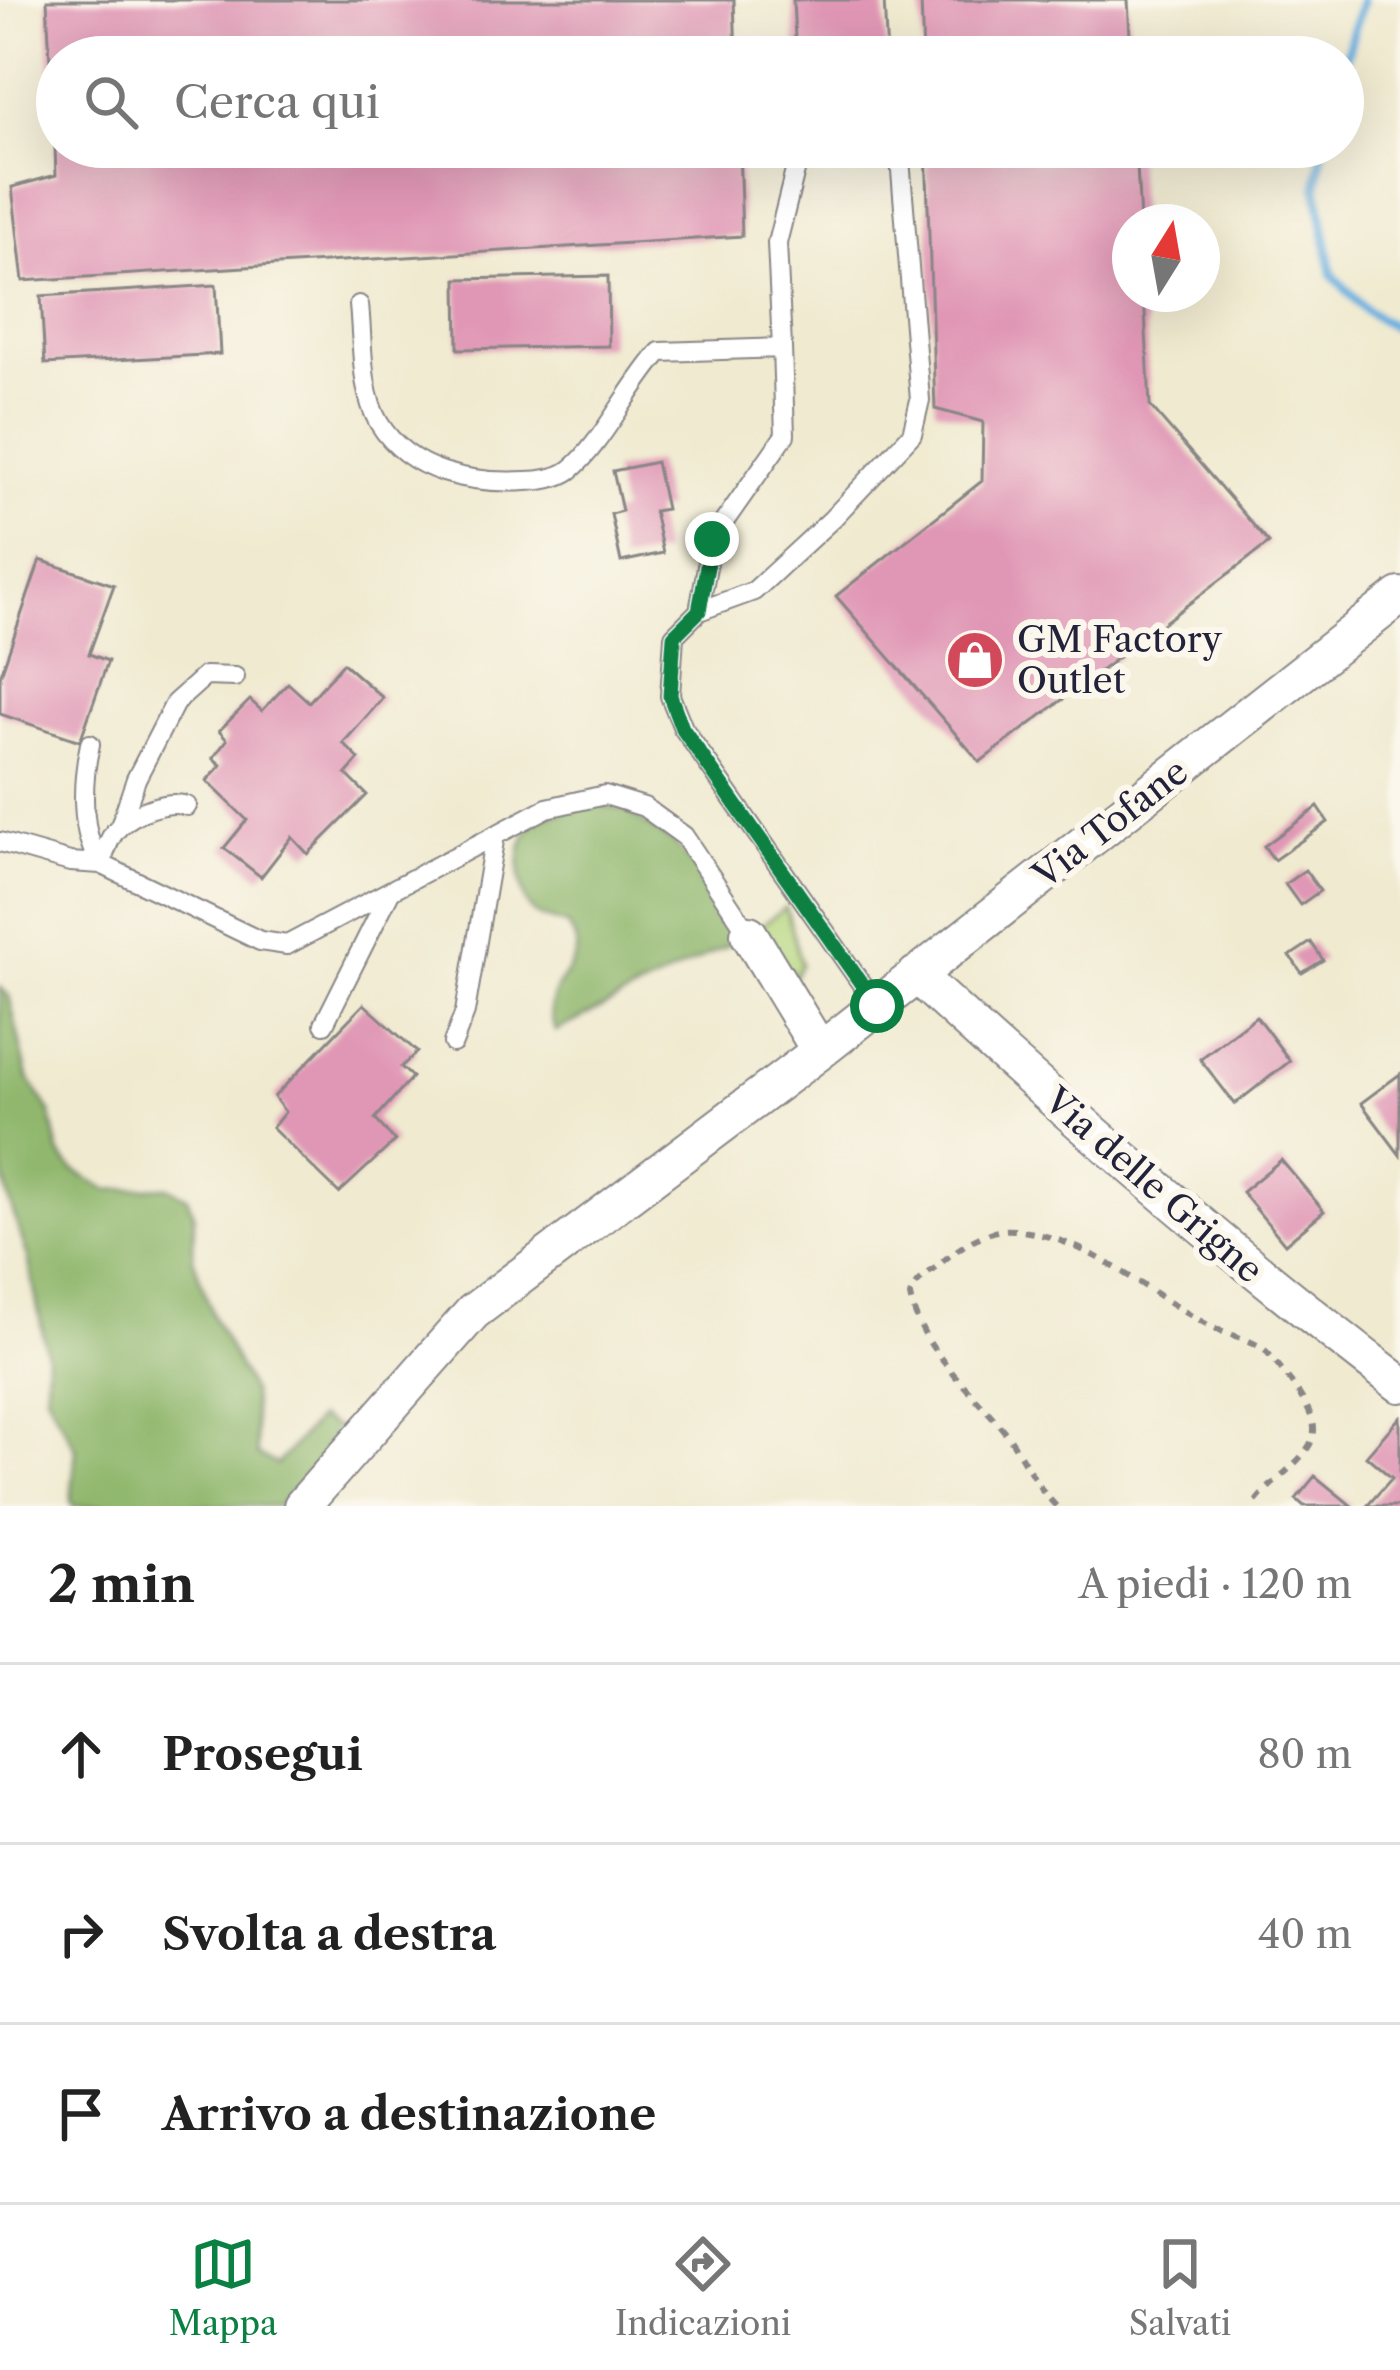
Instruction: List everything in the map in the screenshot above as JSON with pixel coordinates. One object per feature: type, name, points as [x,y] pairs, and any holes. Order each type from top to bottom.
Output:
[{"type":"street","name":"Via Tofane","points":[[302,1506],[473,1312],[820,1051],[1400,596]]},
{"type":"street","points":[[748,934],[820,1051]]},
{"type":"street","name":"Via delle Grigne","points":[[916,975],[1025,1076],[1281,1294],[1400,1384]]},
{"type":"lane","points":[[699,611],[712,539],[785,435],[777,243],[796,168]]},
{"type":"lane","points":[[877,1006],[682,728],[670,696],[674,636],[699,611],[754,591],[832,519],[912,434],[920,400],[901,168]]},
{"type":"lane","points":[[359,305],[369,396],[379,423],[401,450],[431,466],[457,478],[495,483],[541,481],[568,472],[660,352],[782,347]]},
{"type":"lane","points":[[101,864],[136,779],[175,703],[205,676],[236,677]]},
{"type":"lane","points":[[90,744],[85,787],[90,849],[101,864]]},
{"type":"lane","points":[[0,842],[70,862],[101,864],[260,941],[287,945],[547,808],[605,795],[644,807],[684,836],[748,934]]},
{"type":"lane","points":[[120,826],[143,812],[177,802],[187,806]]},
{"type":"lane","points":[[453,1043],[465,1012],[495,836]]},
{"type":"lane","points":[[324,1024],[390,892]]},
{"type":"path","points":[[1056,1506],[914,1315],[910,1296],[920,1279],[962,1248],[1000,1230],[1063,1241],[1121,1270],[1145,1290],[1203,1323],[1269,1354],[1310,1409],[1315,1430],[1310,1450],[1252,1506]]},
{"type":"green space","points":[[597,804],[625,810],[675,844],[698,872],[738,940],[556,1031],[552,999],[572,964],[575,940],[567,925],[531,910],[522,892],[520,855],[526,834],[539,821]]},
{"type":"green space","points":[[786,907],[801,964],[794,977],[756,929]]},
{"type":"green space","points":[[0,987],[9,996],[28,1078],[50,1112],[59,1153],[72,1169],[107,1190],[167,1187],[187,1197],[194,1216],[193,1258],[213,1317],[252,1393],[257,1455],[277,1464],[318,1418],[336,1427],[317,1463],[279,1506],[74,1506],[71,1502],[76,1449],[46,1394],[47,1355],[0,1152]]},
{"type":"building","points":[[47,0],[734,0],[735,36],[49,36]]},
{"type":"building","points":[[793,0],[884,0],[886,36],[795,36]]},
{"type":"building","points":[[921,0],[1128,0],[1130,36],[922,36]]},
{"type":"building","points":[[56,168],[740,168],[742,236],[23,281],[12,187],[56,175]]},
{"type":"building","points":[[927,168],[1137,168],[1139,204],[1112,204],[1112,312],[1145,312],[1150,406],[1269,543],[980,762],[836,596],[982,481],[983,422],[935,409]]},
{"type":"building","points":[[608,276],[609,346],[458,349],[457,279]]},
{"type":"building","points":[[216,285],[220,354],[45,364],[41,296]]},
{"type":"building","points":[[656,462],[666,509],[654,511],[663,553],[621,562],[611,514],[622,511],[613,471]]},
{"type":"building","points":[[40,560],[114,585],[89,654],[108,661],[80,741],[0,714],[0,677]]},
{"type":"building","points":[[343,663],[383,698],[343,743],[359,759],[346,774],[367,795],[308,854],[292,837],[261,877],[224,848],[247,820],[207,781],[221,765],[213,758],[227,740],[219,731],[250,700],[262,711],[288,683],[309,702]]},
{"type":"building","points":[[1318,807],[1328,822],[1274,860],[1264,846]]},
{"type":"building","points":[[1305,870],[1320,891],[1300,905],[1285,884]]},
{"type":"building","points":[[1311,942],[1323,960],[1302,973],[1290,956]]},
{"type":"building","points":[[364,1004],[417,1052],[401,1067],[412,1077],[375,1119],[395,1141],[339,1193],[272,1128],[285,1112],[274,1097]]},
{"type":"building","points":[[1256,1016],[1290,1061],[1235,1104],[1200,1059]]},
{"type":"building","points":[[1400,1074],[1400,1155],[1361,1103]]},
{"type":"building","points":[[1281,1160],[1324,1211],[1285,1244],[1242,1192]]},
{"type":"building","points":[[1400,1417],[1400,1506],[1367,1506],[1392,1478],[1366,1456]]},
{"type":"building","points":[[1315,1476],[1352,1506],[1304,1506],[1296,1499]]},
{"type":"waterway","points":[[1352,36],[1362,0]]},
{"type":"waterway","points":[[1320,168],[1317,186],[1332,274],[1365,310],[1400,331]]},
{"type":"place","name":"GM Factory Outlet","points":[[975,660]]},
{"type":"route","points":[[712,539],[699,611],[674,636],[670,696],[682,728],[877,1006]]}]
